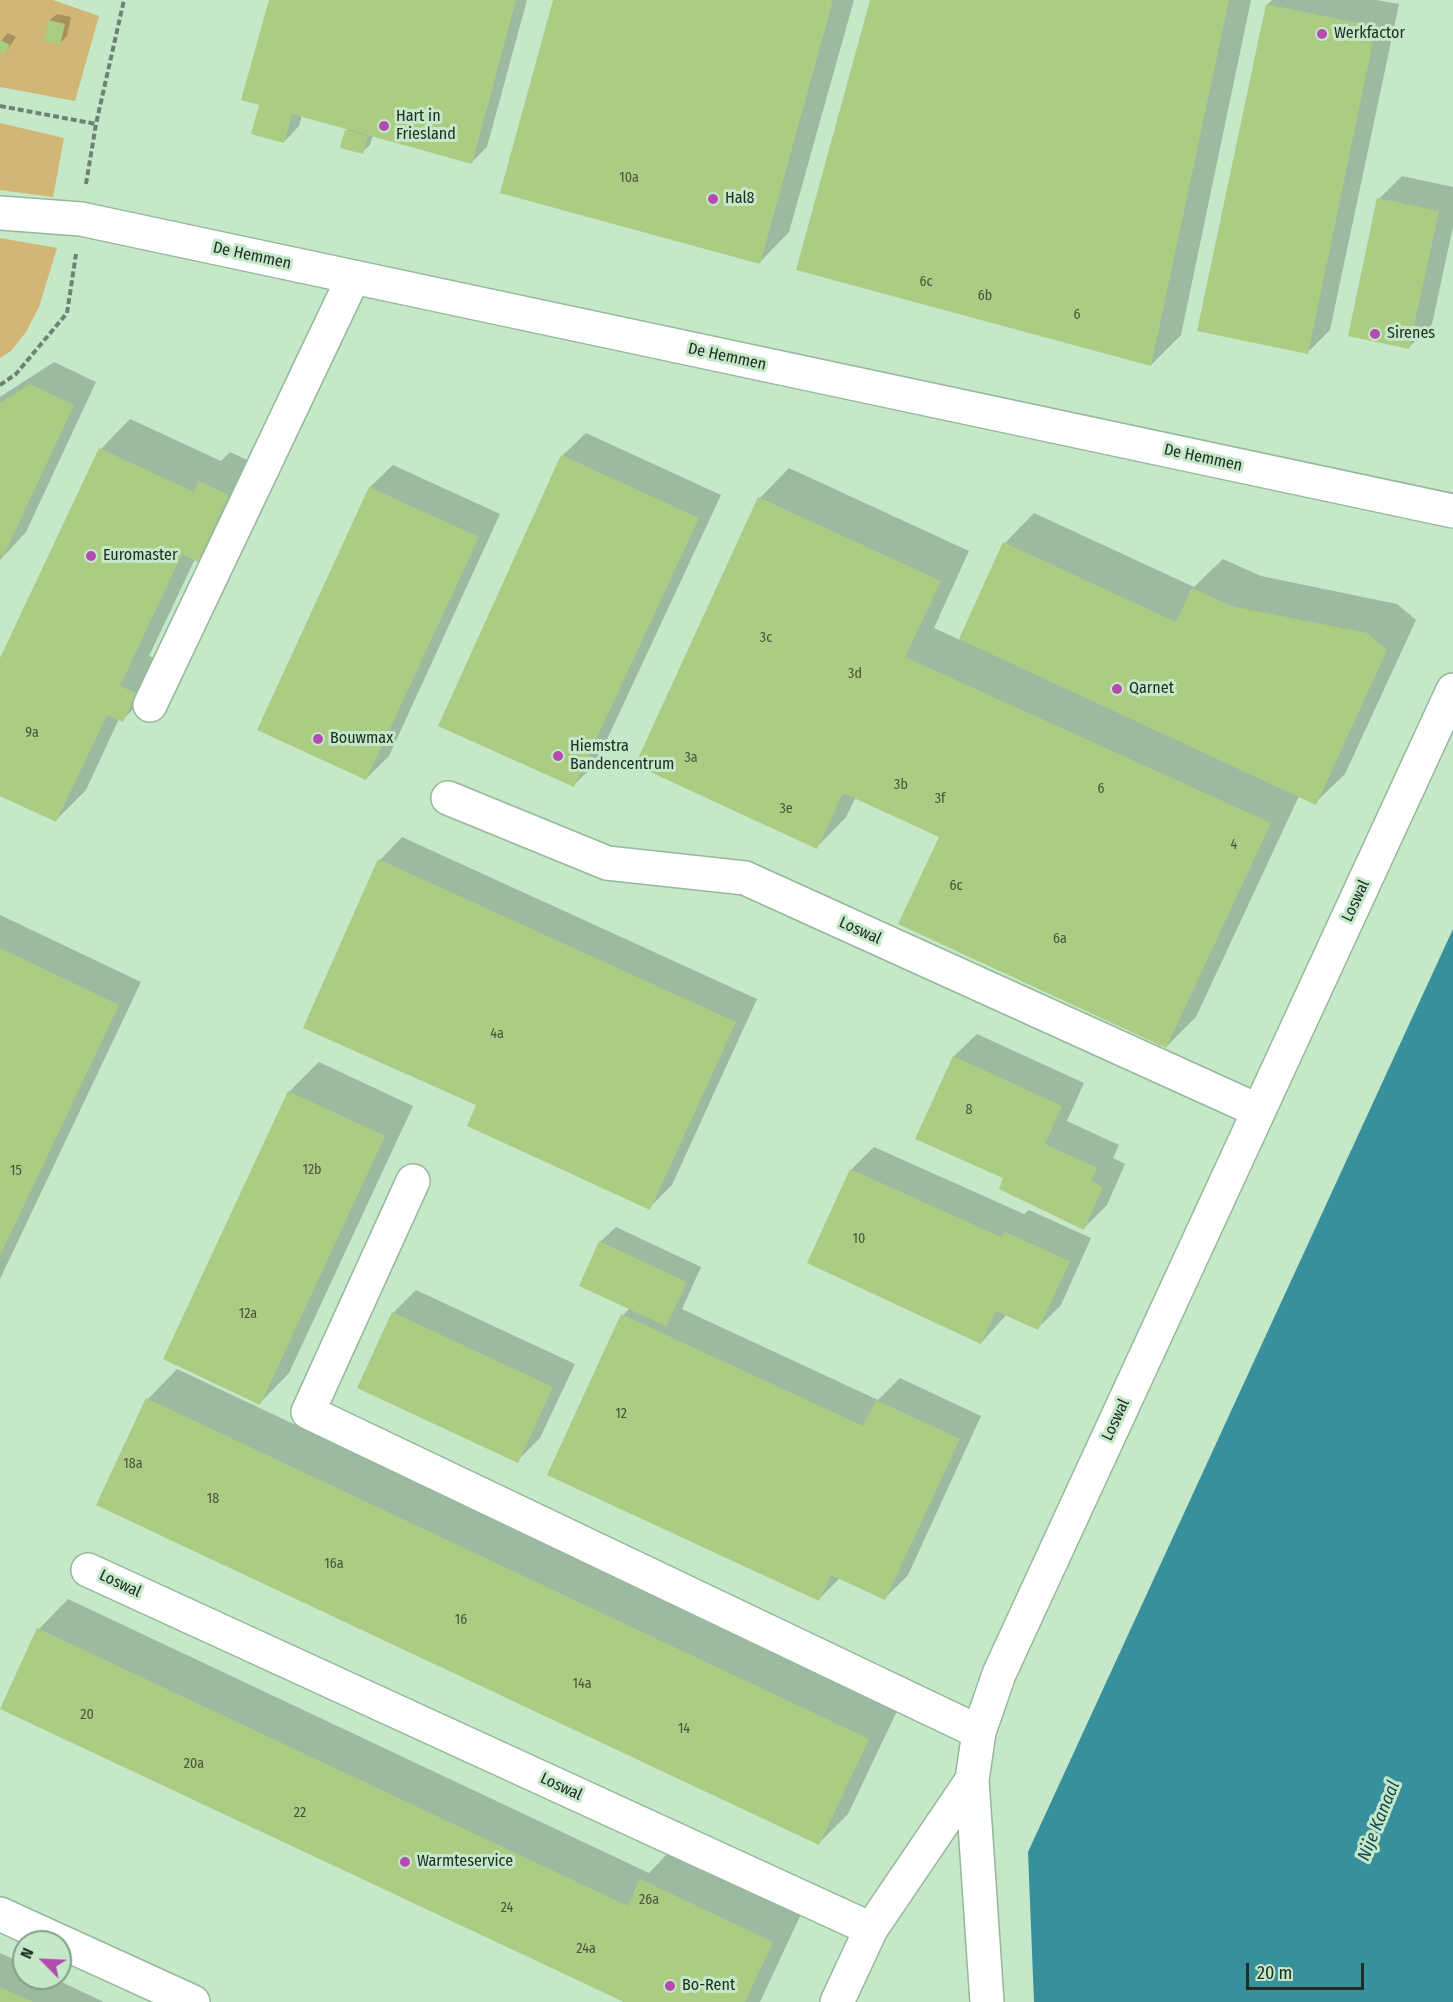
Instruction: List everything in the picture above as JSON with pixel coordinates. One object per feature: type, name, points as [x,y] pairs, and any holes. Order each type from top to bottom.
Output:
[{"type":"street","name":"De Hemmen","points":[[0,213],[81,219],[1453,511]]},
{"type":"street","points":[[150,705],[353,278]]},
{"type":"street","name":"Loswal","points":[[987,2002],[972,1780],[979,1732],[999,1674],[1453,690]]},
{"type":"street","name":"Loswal","points":[[448,798],[607,863],[745,878],[1258,1112]]},
{"type":"street","points":[[413,1181],[308,1412],[979,1732]]},
{"type":"street","name":"Loswal","points":[[88,1569],[871,1929],[972,1780]]},
{"type":"street","points":[[0,1914],[193,2002]]},
{"type":"street","points":[[837,2002],[871,1929]]},
{"type":"path","points":[[0,106],[96,124]]},
{"type":"shaded area","points":[[0,0],[53,0],[99,16],[75,101],[0,87]]},
{"type":"shaded area","points":[[0,123],[64,138],[53,197],[0,190]]},
{"type":"shaded area","points":[[0,238],[57,248],[39,307],[26,332],[11,351],[0,358]]},
{"type":"water","name":"Nije Kanaal","points":[[1453,929],[1453,2002],[1034,2002],[1028,1852]]},
{"type":"building","points":[[269,0],[516,0],[472,164],[292,114],[284,143],[251,134],[259,105],[241,100]]},
{"type":"building","points":[[553,0],[833,0],[760,264],[500,193]]},
{"type":"building","points":[[870,0],[1229,0],[1151,366],[796,270]]},
{"type":"building","points":[[1266,4],[1376,27],[1308,354],[1197,331]]},
{"type":"building","points":[[48,20],[65,24],[60,45],[44,41]]},
{"type":"building","points":[[0,40],[10,45],[5,55],[0,53]]},
{"type":"building","points":[[345,130],[368,136],[363,154],[340,148]]},
{"type":"building","points":[[1377,198],[1439,211],[1409,349],[1348,336]]},
{"type":"building","points":[[30,384],[74,405],[3,557],[0,555],[0,403]]},
{"type":"building","points":[[99,448],[194,492],[199,481],[229,495],[198,562],[182,554],[120,686],[136,693],[123,722],[107,715],[56,822],[0,796],[0,658]]},
{"type":"building","points":[[561,455],[699,518],[574,787],[438,726]]},
{"type":"building","points":[[369,487],[479,537],[366,780],[257,730]]},
{"type":"building","points":[[758,497],[941,581],[905,657],[1271,823],[1166,1048],[898,924],[939,837],[843,793],[817,849],[635,765]]},
{"type":"building","points":[[1003,542],[1176,622],[1192,588],[1231,606],[1367,633],[1387,650],[1316,805],[959,639]]},
{"type":"building","points":[[378,859],[736,1022],[650,1210],[467,1126],[476,1105],[303,1028]]},
{"type":"building","points":[[0,948],[119,1005],[0,1256]]},
{"type":"building","points":[[953,1056],[1062,1106],[1045,1144],[1097,1168],[1091,1181],[1103,1187],[1084,1230],[999,1189],[1003,1178],[915,1139]]},
{"type":"building","points":[[288,1091],[385,1136],[260,1405],[163,1359]]},
{"type":"building","points":[[850,1169],[1001,1237],[1005,1232],[1070,1261],[1038,1330],[996,1311],[981,1344],[807,1263]]},
{"type":"building","points":[[599,1241],[687,1282],[666,1326],[579,1286]]},
{"type":"building","points":[[392,1312],[553,1387],[518,1463],[357,1388]]},
{"type":"building","points":[[621,1314],[863,1426],[876,1400],[960,1439],[885,1600],[831,1575],[819,1601],[547,1475]]},
{"type":"building","points":[[146,1398],[869,1739],[819,1845],[96,1505]]},
{"type":"building","points":[[37,1628],[628,1906],[640,1879],[773,1942],[745,2002],[624,2002],[0,1709]]},
{"type":"building","points":[[0,1987],[33,2002],[0,2002]]},
{"type":"place","name":"Werkfactor","points":[[1322,34]]},
{"type":"place","name":"Hart in Friesland","points":[[384,126]]},
{"type":"place","name":"Hal8","points":[[713,199]]},
{"type":"place","name":"Sirenes","points":[[1375,334]]},
{"type":"place","name":"Euromaster","points":[[91,556]]},
{"type":"place","name":"Qarnet","points":[[1117,689]]},
{"type":"place","name":"Bouwmax","points":[[318,739]]},
{"type":"place","name":"Hiemstra Bandencentrum","points":[[558,756]]},
{"type":"place","name":"Warmteservice","points":[[405,1862]]},
{"type":"place","name":"Bo-Rent","points":[[670,1986]]}]
